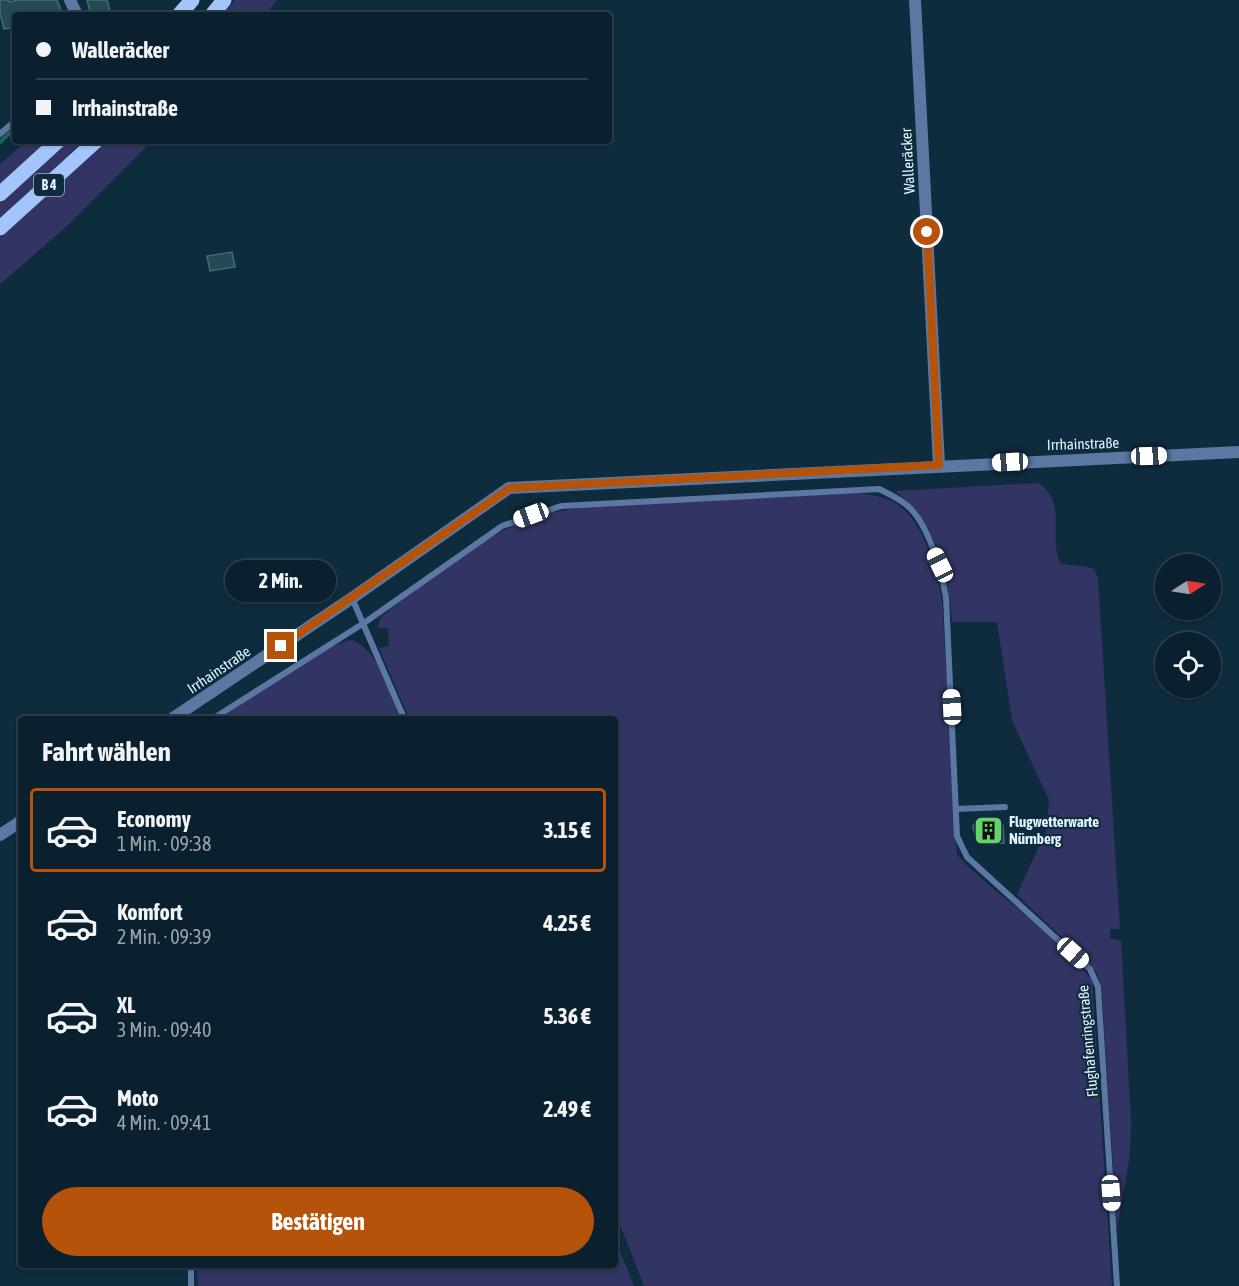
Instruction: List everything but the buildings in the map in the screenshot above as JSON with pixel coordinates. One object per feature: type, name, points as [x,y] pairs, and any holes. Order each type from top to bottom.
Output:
[{"type":"main road","points":[[182,12],[192,0]]},
{"type":"main road","points":[[214,12],[224,0]]},
{"type":"main road","name":"B 4","points":[[0,194],[55,144]]},
{"type":"main road","name":"B 4","points":[[0,228],[93,144]]},
{"type":"street","name":"Walleräcker","points":[[915,0],[939,465]]},
{"type":"street","name":"Irrhainstraße","points":[[176,716],[510,488],[939,465],[1239,452]]},
{"type":"street","points":[[0,835],[18,823]]},
{"type":"lane","points":[[0,134],[12,124]]},
{"type":"lane","name":"Flughafenringstraße","points":[[217,716],[364,623],[502,526],[561,506],[879,489],[906,504],[921,524],[940,565],[946,597],[957,836],[967,857],[1090,969],[1098,987],[1117,1286]]},
{"type":"lane","points":[[352,598],[403,716]]},
{"type":"lane","points":[[956,808],[1005,807]]},
{"type":"lane","points":[[191,1268],[191,1286]]},
{"type":"shaded area","points":[[235,0],[277,0],[267,12],[225,12]]},
{"type":"shaded area","points":[[23,144],[44,144],[0,184],[0,164]]},
{"type":"shaded area","points":[[64,144],[81,144],[0,218],[0,203]]},
{"type":"shaded area","points":[[102,144],[149,144],[67,226],[0,284],[0,237]]},
{"type":"shaded area","points":[[1038,483],[1047,491],[1055,509],[1057,552],[1060,563],[1094,569],[1098,579],[1120,929],[1110,929],[1110,939],[1121,940],[1131,1121],[1130,1155],[1117,1229],[1102,993],[1097,973],[1017,895],[1046,831],[1049,800],[1012,720],[997,622],[952,622],[948,586],[938,550],[921,517],[895,491]]},
{"type":"shaded area","points":[[859,493],[888,499],[902,508],[924,538],[942,600],[957,855],[990,886],[1063,946],[1092,981],[1112,1286],[644,1286],[618,1220],[618,716],[408,716],[379,648],[389,646],[388,628],[377,628],[381,617],[430,578],[465,553],[501,532],[538,516],[576,508]]},
{"type":"shaded area","points":[[352,640],[362,645],[370,653],[383,674],[399,716],[224,716],[285,673],[321,651]]},
{"type":"shaded area","points":[[618,1246],[634,1286],[198,1286],[196,1268],[618,1268]]},
{"type":"waterway","points":[[0,142],[12,131]]},
{"type":"place","name":"Flugwetterwarte Nürnberg","points":[[988,831]]},
{"type":"route","points":[[281,646],[510,488],[939,465],[927,232]]}]
